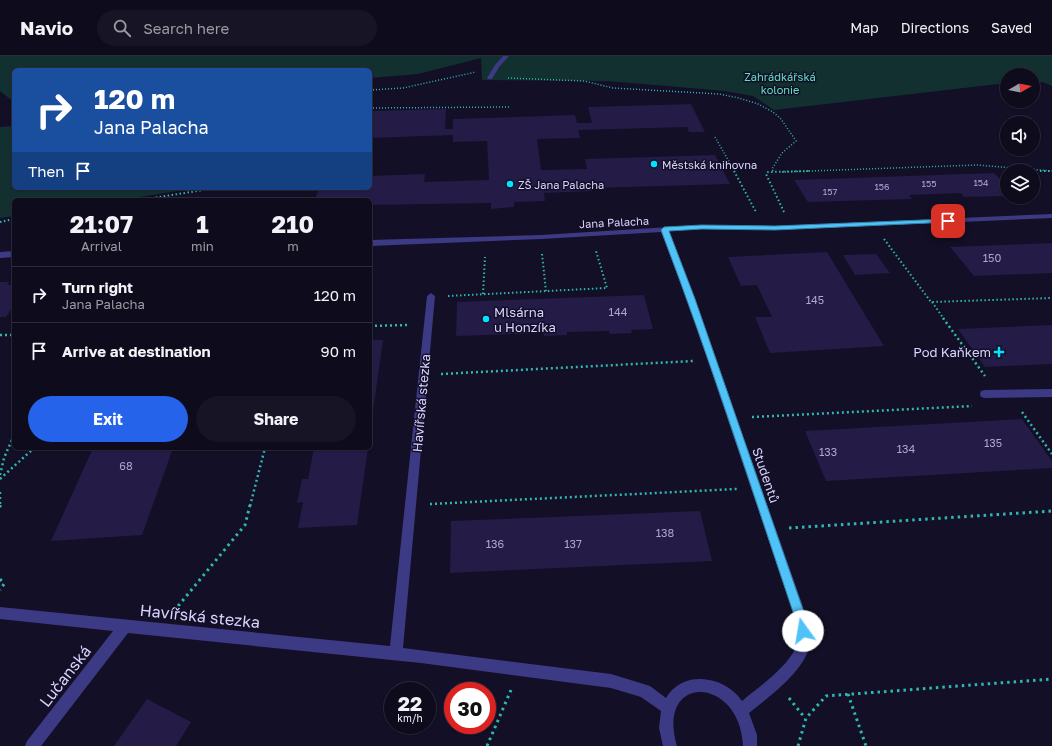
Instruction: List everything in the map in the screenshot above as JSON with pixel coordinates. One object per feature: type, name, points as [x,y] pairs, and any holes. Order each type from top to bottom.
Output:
[{"type":"street","points":[[490,78],[496,66],[506,56]]},
{"type":"street","name":"Jana Palacha","points":[[372,243],[541,237],[702,227],[792,227],[1052,216]]},
{"type":"street","name":"Studentů","points":[[664,230],[691,299],[802,621],[805,641],[797,659],[775,682],[741,711]]},
{"type":"street","points":[[0,255],[12,254]]},
{"type":"street","name":"Havířská stezka","points":[[396,653],[428,324],[436,296]]},
{"type":"street","points":[[985,394],[1052,393]]},
{"type":"street","name":"Havířská stezka","points":[[0,613],[396,653],[611,681],[645,691],[668,708]]},
{"type":"street","name":"Lučanská","points":[[32,746],[125,626]]},
{"type":"street","points":[[670,746],[665,723],[668,708],[674,697],[683,689],[695,686],[707,686],[726,695],[741,711],[748,724],[750,746]]},
{"type":"path","points":[[372,90],[403,88],[459,77],[496,66]]},
{"type":"path","points":[[490,78],[584,81],[612,88],[719,94],[758,104],[781,119],[796,141],[784,150],[778,157],[772,168],[773,171]]},
{"type":"path","points":[[372,108],[509,107]]},
{"type":"path","points":[[792,227],[767,178],[768,172],[977,165],[997,166],[1028,171],[1052,171]]},
{"type":"path","points":[[158,198],[204,190]]},
{"type":"path","points":[[0,222],[12,219]]},
{"type":"path","points":[[873,224],[997,394]]},
{"type":"path","points":[[436,296],[607,288],[596,251]]},
{"type":"path","points":[[542,254],[546,291]]},
{"type":"path","points":[[484,294],[485,257]]},
{"type":"path","points":[[931,302],[1052,298]]},
{"type":"path","points":[[372,326],[428,324]]},
{"type":"path","points":[[0,335],[12,334]]},
{"type":"path","points":[[423,375],[696,361]]},
{"type":"path","points":[[1008,393],[1052,454]]},
{"type":"path","points":[[747,418],[993,405],[985,394]]},
{"type":"path","points":[[0,475],[4,458],[12,440]]},
{"type":"path","points":[[0,479],[32,450]]},
{"type":"path","points":[[158,630],[245,526],[264,450]]},
{"type":"path","points":[[411,505],[738,489]]},
{"type":"path","points":[[0,492],[0,510]]},
{"type":"path","points":[[787,529],[1052,511]]},
{"type":"path","points":[[0,579],[4,584],[0,590]]},
{"type":"path","points":[[487,746],[521,669]]},
{"type":"path","points":[[798,746],[806,718],[826,696],[1052,679]]},
{"type":"path","points":[[848,694],[866,746]]},
{"type":"path","points":[[789,698],[806,718]]},
{"type":"green space","name":"Zahrádkářská kolonie","points":[[0,56],[1052,56],[1052,86],[1040,82],[1040,68],[1000,68],[1000,84],[774,110],[753,96],[725,91],[608,81],[482,80],[481,58],[418,74],[372,78],[372,68],[12,68],[12,100],[0,91]]},
{"type":"green space","points":[[12,126],[12,190],[184,190],[133,198],[12,198],[12,216],[0,218],[0,127]]},
{"type":"building","points":[[691,104],[705,132],[689,132],[687,127],[578,130],[580,138],[537,139],[541,170],[587,169],[585,159],[715,155],[730,184],[593,188],[592,191],[544,193],[545,201],[514,202],[514,207],[491,209],[491,203],[372,205],[372,198],[316,198],[318,190],[372,190],[372,176],[425,174],[424,182],[489,180],[487,141],[453,142],[453,135],[372,138],[372,111],[446,109],[445,129],[453,129],[453,119],[575,115],[577,123],[592,123],[588,107]]},
{"type":"building","points":[[994,173],[1000,179],[1000,196],[964,197],[961,193],[909,195],[912,199],[808,202],[794,180]]},
{"type":"building","points":[[1052,243],[1052,273],[974,276],[950,247]]},
{"type":"building","points":[[827,252],[884,346],[770,353],[755,317],[772,317],[757,285],[741,286],[728,257]]},
{"type":"building","points":[[876,254],[890,273],[855,275],[843,255]]},
{"type":"building","points":[[0,282],[9,282],[7,285],[12,284],[12,308],[6,317],[0,317]]},
{"type":"building","points":[[644,295],[653,329],[631,330],[632,333],[610,334],[609,331],[567,332],[567,335],[544,336],[543,333],[456,336],[457,302]]},
{"type":"building","points":[[1052,325],[1052,364],[985,367],[958,329]]},
{"type":"building","points":[[372,340],[383,340],[372,418]]},
{"type":"building","points":[[1022,419],[1052,461],[1052,468],[826,481],[805,431]]},
{"type":"building","points":[[92,450],[172,450],[142,535],[51,541]]},
{"type":"building","points":[[314,450],[368,450],[357,525],[298,528],[303,502],[297,503],[302,479],[308,479]]},
{"type":"building","points":[[700,511],[712,561],[450,573],[451,521]]},
{"type":"building","points":[[147,699],[191,722],[176,746],[114,746]]},
{"type":"place","name":"Městská knihovna","points":[[654,164]]},
{"type":"place","name":"ZŠ Jana Palacha","points":[[510,184]]},
{"type":"place","name":"Mlsárna u Honzíka","points":[[486,319]]},
{"type":"place","name":"Pod Kaňkem","points":[[999,352]]},
{"type":"route","points":[[803,631],[802,621],[680,267],[664,230],[702,227],[775,228],[948,221]]}]
